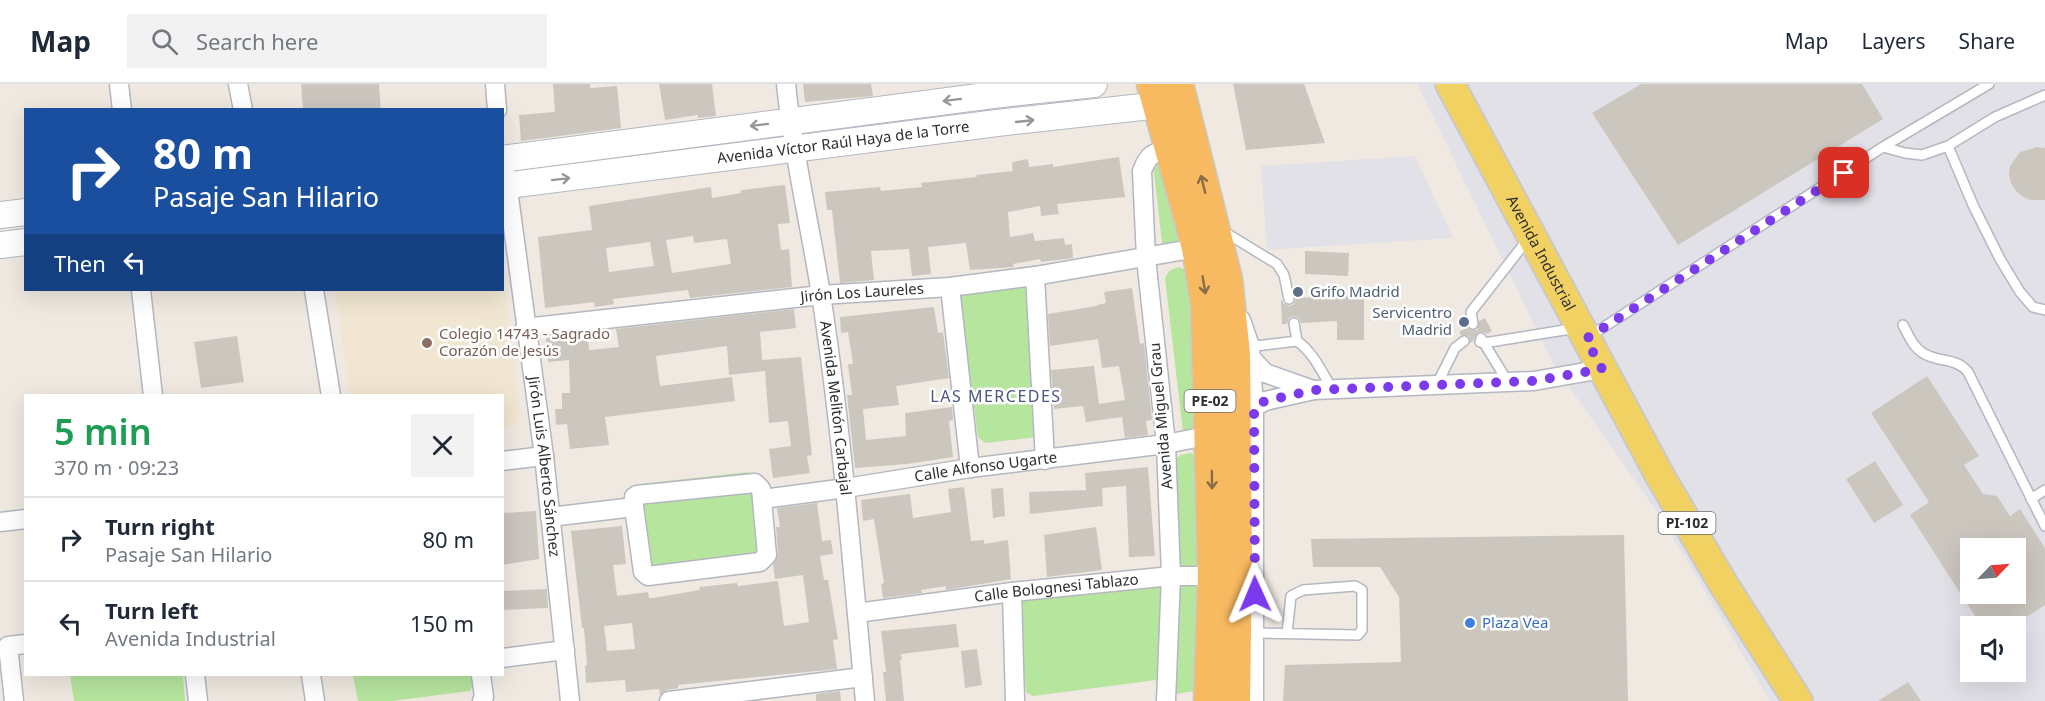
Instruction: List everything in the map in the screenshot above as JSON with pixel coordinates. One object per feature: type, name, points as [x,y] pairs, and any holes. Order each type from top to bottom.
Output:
[{"type":"highway","name":"PE-02","points":[[1172,92],[1171,148],[1205,236],[1227,279],[1246,353],[1240,574],[1210,701]]},
{"type":"highway","name":"PE-02","points":[[1172,92],[1205,236],[1211,435],[1240,574]]},
{"type":"main road","name":"Avenida Víctor Raúl Haya de la Torre","points":[[504,173],[790,121],[991,89],[1094,84]]},
{"type":"main road","name":"Avenida Industrial","points":[[1450,84],[1660,476],[1724,585],[1798,701]]},
{"type":"main road","name":"Avenida Víctor Raúl Haya de la Torre","points":[[504,173],[796,150],[997,123],[1172,92]]},
{"type":"main road","points":[[0,215],[24,212]]},
{"type":"main road","points":[[0,245],[24,242]]},
{"type":"street","points":[[119,84],[122,108]]},
{"type":"street","points":[[238,84],[243,108]]},
{"type":"street","points":[[495,84],[497,108]]},
{"type":"street","name":"Avenida Melitón Carbajal","points":[[786,84],[790,121],[821,296],[846,488],[865,701]]},
{"type":"street","points":[[991,89],[997,123]]},
{"type":"street","name":"Avenida Miguel Grau","points":[[1166,701],[1171,576],[1166,444],[1146,258],[1143,171],[1146,160],[1153,153],[1171,148]]},
{"type":"street","name":"Jirón Luis Alberto Sánchez","points":[[504,173],[544,456],[570,701]]},
{"type":"street","name":"Jirón Los Laureles","points":[[525,328],[821,296],[950,287],[1035,276],[1146,258],[1205,236]]},
{"type":"street","points":[[1035,276],[1045,460]]},
{"type":"street","points":[[950,287],[970,468]]},
{"type":"street","points":[[141,291],[153,394]]},
{"type":"street","points":[[314,291],[331,394]]},
{"type":"street","points":[[1246,353],[1266,373],[1323,390]]},
{"type":"street","points":[[1246,353],[1254,407],[1240,574],[1255,633],[1254,701]]},
{"type":"street","points":[[1254,407],[1274,399],[1323,390],[1508,382],[1558,378],[1602,369]]},
{"type":"street","name":"Calle Alfonso Ugarte","points":[[762,499],[970,468],[1166,444],[1211,435]]},
{"type":"street","points":[[504,461],[544,456]]},
{"type":"street","points":[[754,483],[761,489],[767,555],[760,562],[648,576],[643,572],[633,507],[633,499],[638,495],[754,483]]},
{"type":"street","points":[[550,517],[633,507]]},
{"type":"street","points":[[0,522],[24,519]]},
{"type":"street","name":"Calle Bolognesi Tablazo","points":[[857,613],[1012,592],[1171,576],[1240,574]]},
{"type":"street","points":[[1012,592],[1015,701]]},
{"type":"street","points":[[14,701],[17,645]]},
{"type":"street","points":[[504,658],[566,650]]},
{"type":"street","points":[[195,676],[198,701]]},
{"type":"street","points":[[311,676],[315,701]]},
{"type":"street","points":[[481,676],[483,699]]},
{"type":"street","points":[[669,701],[863,677]]},
{"type":"lane","points":[[1508,382],[1480,340],[1582,333],[1989,84]]},
{"type":"lane","points":[[1883,147],[1922,155],[1948,146],[1995,117],[2045,95]]},
{"type":"lane","points":[[1948,146],[1972,205],[2000,259],[2033,307],[2045,310]]},
{"type":"lane","points":[[1205,236],[1277,264],[1284,275],[1290,299]]},
{"type":"lane","points":[[1473,324],[1471,312],[1530,236]]},
{"type":"lane","points":[[1293,323],[1297,341],[1312,355],[1323,390]]},
{"type":"lane","points":[[1903,326],[1915,346],[1925,354],[1958,363],[1968,372],[2045,526]]},
{"type":"lane","points":[[1437,384],[1455,348],[1464,340]]},
{"type":"lane","points":[[1246,353],[1297,341]]},
{"type":"lane","points":[[2031,499],[2045,490]]},
{"type":"lane","points":[[1255,633],[1358,635],[1362,630],[1362,590],[1355,586],[1303,590],[1291,596],[1287,633]]},
{"type":"shaded area","points":[[1417,84],[2045,84],[2045,701],[1770,701],[1664,522],[1554,365]]},
{"type":"shaded area","points":[[1415,156],[1453,238],[1267,250],[1261,166]]},
{"type":"shaded area","name":"Colegio 14743 - Sagrado Corazón de Jesús","points":[[504,278],[520,417],[515,425],[504,427],[504,394],[350,394],[335,291],[504,291]]},
{"type":"green space","points":[[1160,157],[1185,244],[1163,251],[1153,164]]},
{"type":"green space","points":[[1178,267],[1187,270],[1189,274],[1203,430],[1183,432],[1165,278],[1169,271]]},
{"type":"green space","points":[[1025,285],[1042,428],[1037,437],[985,443],[978,437],[959,296],[965,289]]},
{"type":"green space","points":[[1190,453],[1198,457],[1201,562],[1185,569],[1175,565],[1177,458]]},
{"type":"green space","points":[[749,472],[759,553],[650,566],[640,484]]},
{"type":"green space","points":[[1161,585],[1164,679],[1033,696],[1026,692],[1019,598]]},
{"type":"green space","points":[[1180,585],[1194,585],[1201,592],[1195,691],[1176,694],[1172,689],[1175,589]]},
{"type":"green space","points":[[70,676],[183,676],[185,701],[74,701]]},
{"type":"green space","points":[[353,676],[472,676],[473,685],[470,691],[392,701],[358,701]]},
{"type":"building","points":[[301,84],[379,84],[381,108],[303,108]]},
{"type":"building","points":[[553,84],[590,84],[590,88],[617,86],[621,128],[521,141],[519,115],[555,112]]},
{"type":"building","points":[[659,84],[712,84],[716,116],[698,118],[698,115],[665,120]]},
{"type":"building","points":[[803,84],[871,84],[873,96],[805,102]]},
{"type":"building","points":[[1233,84],[1304,84],[1325,143],[1246,150]]},
{"type":"building","points":[[1641,84],[1862,84],[1883,119],[1678,245],[1592,113]]},
{"type":"building","points":[[2037,147],[2045,148],[2045,200],[2031,200],[2023,197],[2016,191],[2009,175],[2010,166],[2020,152]]},
{"type":"building","points":[[1119,157],[1125,197],[1057,204],[1059,214],[1041,216],[1040,206],[1008,212],[1010,237],[1033,233],[1035,241],[1064,238],[1065,245],[1072,244],[1073,258],[1041,262],[1040,259],[1013,264],[1014,267],[970,270],[966,243],[928,247],[931,274],[912,276],[909,249],[871,251],[874,280],[840,283],[832,210],[827,210],[825,192],[880,187],[881,191],[922,187],[921,183],[1013,171],[1012,162],[1028,159],[1029,167],[1053,164],[1053,167]]},
{"type":"building","points":[[785,185],[790,223],[778,224],[781,250],[789,249],[792,287],[690,298],[688,290],[613,299],[614,304],[595,307],[594,302],[545,308],[538,237],[592,230],[589,206],[711,187],[712,198],[741,193],[741,190]],"holes":[[[693,236],[694,243],[727,239],[731,264],[672,273],[666,240]],[[650,242],[654,266],[609,272],[606,248]]]},
{"type":"building","points":[[1305,251],[1349,253],[1348,276],[1305,274]]},
{"type":"building","points":[[1132,288],[1140,344],[1144,343],[1152,420],[1146,421],[1148,435],[1125,438],[1122,417],[1086,422],[1083,406],[1054,409],[1051,370],[1094,366],[1099,404],[1125,400],[1119,366],[1102,368],[1098,339],[1050,346],[1048,314],[1097,306],[1106,303],[1104,292]]},
{"type":"building","points":[[1364,295],[1364,340],[1337,340],[1337,321],[1301,323],[1299,318],[1293,316],[1289,318],[1287,324],[1282,324],[1281,299],[1284,304],[1290,306],[1294,304],[1296,298]]},
{"type":"building","points":[[934,307],[938,333],[943,332],[949,378],[896,386],[899,405],[863,409],[866,440],[906,436],[905,413],[952,407],[953,420],[949,421],[953,457],[907,464],[855,468],[847,395],[852,395],[848,364],[853,364],[848,332],[841,333],[840,317]]},
{"type":"building","points":[[794,309],[796,328],[760,332],[762,360],[801,357],[812,455],[807,456],[810,473],[773,478],[769,449],[791,446],[788,421],[769,423],[765,371],[729,375],[727,346],[656,356],[660,386],[732,377],[735,401],[605,417],[609,445],[570,449],[567,424],[556,425],[555,409],[562,409],[562,393],[570,393],[569,360],[548,362],[546,337],[583,333],[584,338],[588,338],[589,350],[619,347],[616,329]]},
{"type":"building","points":[[1485,318],[1492,331],[1487,334],[1478,332],[1470,343],[1469,336],[1461,335],[1459,332],[1467,327],[1477,330],[1479,321]]},
{"type":"building","points":[[237,336],[244,382],[201,388],[194,342]]},
{"type":"building","points":[[1927,376],[1979,456],[1964,465],[1983,494],[1997,496],[2010,516],[2020,509],[2045,548],[2045,605],[2026,617],[1975,616],[1967,604],[2026,604],[2026,538],[1960,538],[1960,593],[1910,515],[1929,502],[1871,413]]},
{"type":"building","points":[[1875,461],[1903,505],[1874,523],[1846,479]]},
{"type":"building","points":[[1148,467],[1155,556],[1129,557],[1126,486],[1102,488],[1103,506],[1030,514],[1029,492],[1086,490],[1085,473]]},
{"type":"building","points":[[964,487],[971,541],[984,540],[984,544],[1008,540],[1011,579],[946,590],[946,586],[921,590],[922,593],[883,598],[881,584],[884,583],[874,519],[863,521],[861,500],[910,494],[913,518],[951,512],[948,489]]},
{"type":"building","points":[[1003,488],[1005,516],[993,518],[991,489]]},
{"type":"building","points":[[817,503],[822,541],[831,540],[833,554],[820,556],[824,580],[828,580],[838,639],[833,640],[837,669],[678,685],[678,688],[667,690],[660,695],[659,689],[626,692],[625,680],[586,683],[584,628],[582,628],[571,531],[622,526],[626,564],[613,565],[617,596],[648,592],[649,598],[653,598],[700,590],[699,587],[737,583],[738,586],[778,581],[784,626],[809,622],[803,575],[775,579],[773,565],[778,554],[776,527],[780,527],[777,508]],"holes":[[[632,623],[635,649],[607,651],[604,626]]]},
{"type":"building","points":[[536,511],[539,559],[504,565],[504,513]]},
{"type":"building","points":[[1096,527],[1102,570],[1047,577],[1044,535]]},
{"type":"building","points":[[1624,535],[1628,701],[1283,701],[1285,665],[1401,662],[1399,597],[1380,567],[1313,567],[1311,539]]},
{"type":"building","points":[[547,589],[548,608],[504,610],[504,591]]},
{"type":"building","points":[[956,624],[959,647],[901,654],[904,701],[886,701],[883,672],[886,672],[881,631]]},
{"type":"building","points":[[977,649],[982,685],[965,688],[961,651]]},
{"type":"building","points":[[1908,682],[1921,701],[1878,701]]},
{"type":"building","points":[[840,691],[841,701],[816,701],[816,694]]},
{"type":"place","name":"Grifo Madrid","points":[[1298,292]]},
{"type":"place","name":"Servicentro Madrid","points":[[1464,322]]},
{"type":"place","name":"Colegio 14743 - Sagrado Corazón de Jesús","points":[[427,343]]},
{"type":"place","name":"Plaza Vea","points":[[1470,623]]},
{"type":"district","name":"LAS MERCEDES","points":[[996,396]]},
{"type":"route","points":[[1255,594],[1254,407],[1282,396],[1314,390],[1534,381],[1602,369],[1586,339],[1844,173]]}]
